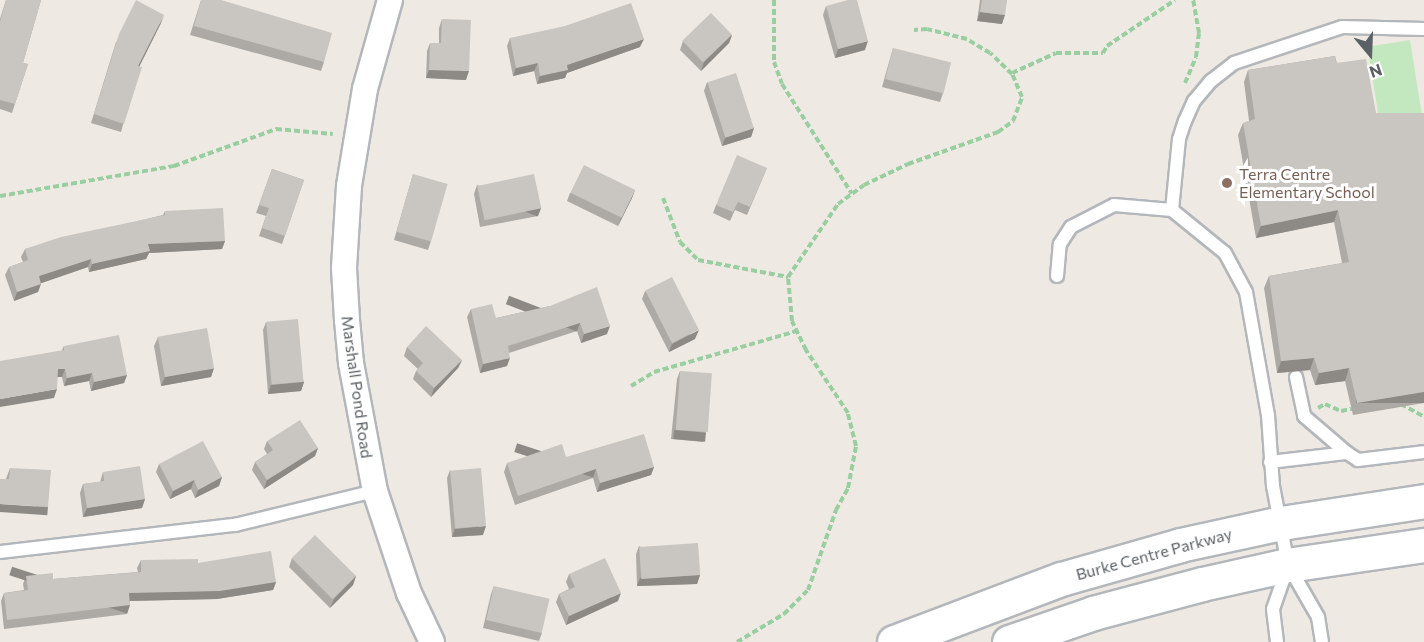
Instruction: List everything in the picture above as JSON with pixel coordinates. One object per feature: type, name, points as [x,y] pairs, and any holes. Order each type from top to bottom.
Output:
[{"type":"main road","name":"Burke Centre Parkway","points":[[894,642],[1061,579],[1180,545],[1281,523],[1424,501]]},
{"type":"main road","points":[[1010,642],[1093,613],[1202,584],[1288,566],[1424,545]]},
{"type":"street","name":"Marshall Pond Road","points":[[390,0],[359,121],[349,186],[344,268],[351,363],[375,491],[410,593],[432,642]]},
{"type":"lane","points":[[1172,210],[1179,139],[1185,121],[1194,101],[1211,81],[1234,63],[1342,27],[1424,30]]},
{"type":"lane","points":[[1057,276],[1059,244],[1071,227],[1088,215],[1114,205],[1172,210],[1226,253],[1246,292],[1268,415],[1270,462],[1288,566],[1318,617],[1322,642]]},
{"type":"lane","points":[[1296,377],[1304,416],[1358,460],[1424,452]]},
{"type":"lane","points":[[1270,462],[1347,453]]},
{"type":"lane","points":[[0,552],[235,525],[375,491]]},
{"type":"lane","points":[[1277,642],[1273,609],[1288,566]]},
{"type":"path","points":[[774,0],[774,62],[782,84],[852,194]]},
{"type":"path","points":[[1012,74],[1056,53],[1103,53],[1175,0]]},
{"type":"path","points":[[1182,89],[1196,57],[1199,33],[1193,0]]},
{"type":"path","points":[[737,642],[784,614],[808,590],[848,488],[856,446],[848,412],[792,321],[788,277],[838,204],[864,185],[998,132],[1013,121],[1022,97],[1012,74],[990,53],[967,39],[927,29],[914,30]]},
{"type":"path","points":[[0,196],[174,166],[276,129],[333,134]]},
{"type":"path","points":[[663,198],[680,242],[698,260],[788,277]]},
{"type":"path","points":[[631,386],[654,372],[797,331]]},
{"type":"path","points":[[1394,401],[1424,417]]},
{"type":"path","points":[[1304,416],[1325,404],[1341,411],[1362,407]]},
{"type":"green space","points":[[1410,40],[1422,113],[1379,120],[1368,47]]},
{"type":"building","points":[[6,0],[41,0],[23,63],[28,64],[15,104],[0,100],[0,22]]},
{"type":"building","points":[[136,0],[164,15],[138,66],[142,67],[124,124],[94,114],[119,34]]},
{"type":"building","points":[[201,0],[221,0],[332,33],[324,62],[194,26]]},
{"type":"building","points":[[857,0],[868,41],[838,49],[826,6]]},
{"type":"building","points":[[982,0],[1007,0],[1005,15],[980,12]]},
{"type":"building","points":[[631,3],[644,39],[567,65],[568,70],[540,76],[538,63],[516,68],[510,38],[565,26]]},
{"type":"building","points":[[711,13],[732,35],[703,62],[682,41]]},
{"type":"building","points":[[442,19],[471,20],[469,71],[429,70],[430,43],[441,43]]},
{"type":"building","points":[[893,48],[951,63],[943,94],[885,79]]},
{"type":"building","points":[[1335,56],[1336,63],[1366,59],[1376,113],[1424,113],[1424,392],[1357,403],[1349,368],[1319,373],[1314,358],[1281,361],[1269,276],[1349,262],[1338,210],[1261,226],[1243,123],[1255,119],[1248,70]]},
{"type":"building","points":[[736,73],[754,128],[725,137],[707,82]]},
{"type":"building","points":[[737,155],[767,168],[750,207],[738,202],[733,212],[716,205]]},
{"type":"building","points":[[584,165],[635,190],[622,218],[570,193]]},
{"type":"building","points":[[272,169],[304,180],[285,236],[262,228],[269,208],[259,205]]},
{"type":"building","points":[[413,174],[448,184],[431,242],[396,232]]},
{"type":"building","points":[[534,174],[541,208],[485,220],[477,186]]},
{"type":"building","points":[[223,208],[225,241],[148,244],[150,251],[92,264],[91,259],[39,276],[41,284],[17,292],[9,267],[28,260],[25,249],[61,237],[165,215],[165,211]]},
{"type":"building","points":[[672,277],[699,330],[672,343],[645,291]]},
{"type":"building","points":[[597,287],[610,326],[584,334],[580,323],[508,346],[510,358],[483,364],[471,309],[492,304],[496,318],[550,306]]},
{"type":"building","points":[[298,319],[303,382],[272,385],[266,322]]},
{"type":"building","points":[[426,326],[462,360],[434,388],[416,371],[423,363],[407,347]]},
{"type":"building","points":[[207,328],[214,368],[165,377],[158,337]]},
{"type":"building","points":[[119,335],[127,375],[94,382],[92,373],[67,378],[65,369],[58,369],[57,389],[0,399],[0,361],[64,350],[64,346]]},
{"type":"building","points":[[680,371],[712,373],[708,432],[676,430]]},
{"type":"building","points":[[300,420],[318,448],[267,480],[255,462],[273,450],[267,441]]},
{"type":"building","points":[[644,434],[654,467],[600,483],[596,469],[518,496],[507,463],[562,444],[566,457]]},
{"type":"building","points":[[203,441],[222,477],[198,490],[194,480],[173,491],[159,464]]},
{"type":"building","points":[[140,466],[145,499],[87,508],[83,484],[104,481],[103,472]]},
{"type":"building","points":[[10,468],[51,470],[48,507],[0,504],[0,479],[9,479]]},
{"type":"building","points":[[481,468],[486,526],[455,528],[450,471]]},
{"type":"building","points":[[315,535],[356,576],[333,599],[292,558]]},
{"type":"building","points":[[698,543],[700,575],[641,579],[639,547]]},
{"type":"building","points":[[271,551],[276,582],[220,591],[129,593],[130,605],[7,620],[4,593],[28,590],[26,576],[53,573],[53,579],[141,572],[141,560],[198,559],[198,563]]},
{"type":"building","points":[[605,558],[621,593],[569,616],[559,594],[575,587],[569,574]]},
{"type":"building","points":[[494,586],[550,599],[542,633],[486,620]]},
{"type":"place","name":"Terra Centre Elementary School","points":[[1227,183]]}]
